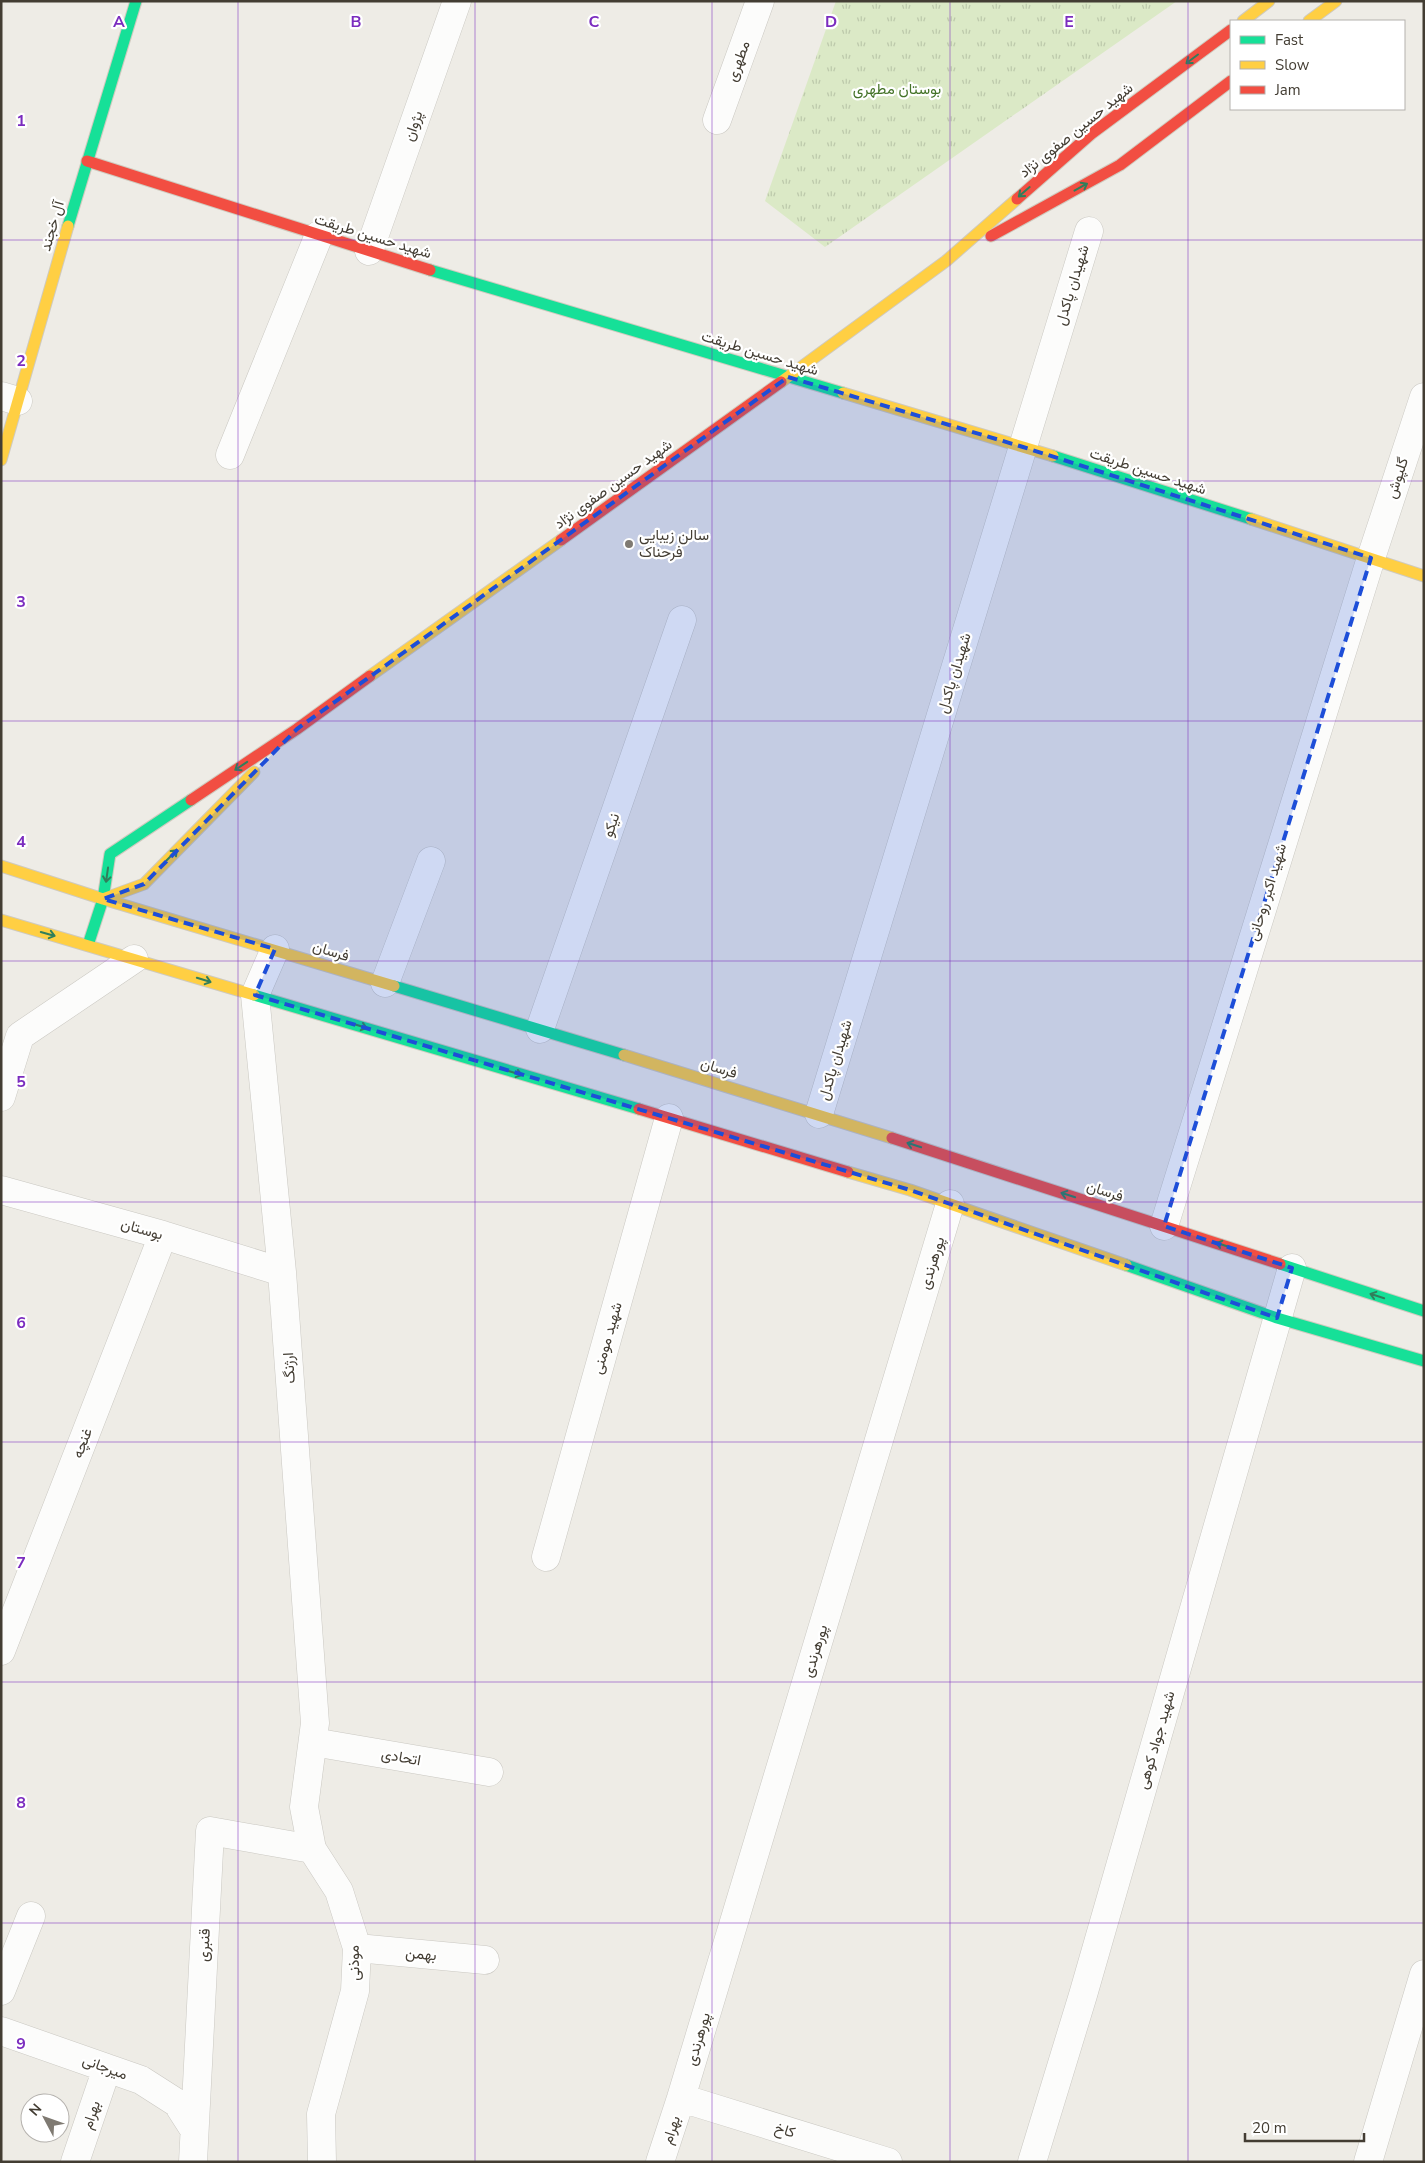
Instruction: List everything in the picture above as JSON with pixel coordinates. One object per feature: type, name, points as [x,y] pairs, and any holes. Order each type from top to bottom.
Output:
[{"type":"street","name":"آل خجند","points":[[1,460],[10,398],[87,161],[136,1]]},
{"type":"street","name":"پژوان","points":[[369,251],[457,1]]},
{"type":"street","name":"مطهری","points":[[716,120],[760,1]]},
{"type":"street","points":[[1244,20],[1270,1]]},
{"type":"street","points":[[1311,20],[1336,1]]},
{"type":"street","name":"شهید حسین صفوی نژاد","points":[[296,729],[788,377],[946,261],[1091,134],[1230,31]]},
{"type":"street","name":"شهید حسین صفوی نژاد","points":[[946,261],[1120,165],[1230,82]]},
{"type":"street","name":"شهید حسین طریقت","points":[[87,161],[369,251],[1023,447],[1424,576]]},
{"type":"street","name":"شهیدان پاکدل","points":[[819,1114],[1089,231]]},
{"type":"street","points":[[230,455],[319,235]]},
{"type":"street","name":"گلپوش","points":[[1371,558],[1424,397]]},
{"type":"street","name":"شهید اکبر روحانی","points":[[1164,1226],[1371,558]]},
{"type":"street","name":"نیکو","points":[[540,1029],[682,620]]},
{"type":"street","points":[[88,945],[103,899],[110,854],[296,729]]},
{"type":"street","points":[[103,899],[144,884],[296,729]]},
{"type":"street","points":[[385,983],[431,861]]},
{"type":"street","name":"فرسان","points":[[1,866],[103,899],[275,949],[819,1114],[1424,1311]]},
{"type":"street","points":[[1,920],[910,1190],[1277,1318],[1424,1361]]},
{"type":"street","points":[[256,995],[275,949]]},
{"type":"street","points":[[1,1097],[20,1036],[134,959]]},
{"type":"street","name":"ارژنگ","points":[[256,995],[282,1272],[315,1723],[313,1742]]},
{"type":"street","name":"شهید مومنی","points":[[546,1557],[669,1118]]},
{"type":"street","name":"بوستان","points":[[1,1190],[163,1235],[282,1272]]},
{"type":"street","name":"پورهرندی","points":[[681,2098],[950,1204]]},
{"type":"street","name":"غنچه","points":[[1,1651],[163,1235]]},
{"type":"street","name":"شهید جواد کوهی","points":[[1032,2162],[1083,1995],[1292,1268]]},
{"type":"street","name":"اتحادی","points":[[313,1742],[489,1772]]},
{"type":"street","name":"موذنی","points":[[313,1742],[304,1807],[312,1849],[339,1891],[357,1948],[355,1990],[321,2114],[322,2162]]},
{"type":"street","name":"قنبری","points":[[193,2162],[193,2128],[210,1831],[312,1849]]},
{"type":"street","points":[[1,1991],[31,1916]]},
{"type":"street","name":"بهمن","points":[[357,1948],[485,1960]]},
{"type":"street","points":[[1368,2162],[1424,1974]]},
{"type":"street","name":"میرجانی","points":[[1,2031],[142,2080],[177,2103],[193,2128]]},
{"type":"street","name":"بهرام","points":[[76,2162],[107,2068]]},
{"type":"street","name":"بهرام","points":[[660,2162],[681,2098]]},
{"type":"street","name":"کاخ","points":[[681,2098],[888,2162]]},
{"type":"highlighted area","points":[[788,377],[1023,447],[1371,558],[1164,1226],[1292,1268],[1277,1318],[910,1190],[255,995],[275,949],[103,899],[144,884],[297,729]]},
{"type":"green space","name":"بوستان مطهری","points":[[836,1],[1177,1],[825,247],[765,201]]},
{"type":"traffic: fast","points":[[68,226],[136,1]]},
{"type":"traffic: fast","points":[[430,270],[843,393]]},
{"type":"traffic: fast","points":[[1053,456],[1251,519]]},
{"type":"traffic: fast","points":[[88,945],[103,899],[110,854],[191,800]]},
{"type":"traffic: fast","points":[[394,986],[624,1055]]},
{"type":"traffic: fast","points":[[254,995],[639,1109]]},
{"type":"traffic: fast","points":[[1280,1264],[1424,1311]]},
{"type":"traffic: fast","points":[[1126,1265],[1277,1318],[1424,1361]]},
{"type":"traffic: slow","points":[[1244,20],[1269,1]]},
{"type":"traffic: slow","points":[[1310,20],[1336,1]]},
{"type":"traffic: slow","points":[[781,382],[946,261],[1017,199]]},
{"type":"traffic: slow","points":[[1,460],[68,226]]},
{"type":"traffic: slow","points":[[843,393],[1053,456]]},
{"type":"traffic: slow","points":[[1251,519],[1424,576]]},
{"type":"traffic: slow","points":[[370,676],[561,540]]},
{"type":"traffic: slow","points":[[103,899],[144,884],[254,772]]},
{"type":"traffic: slow","points":[[1,866],[103,899],[394,986]]},
{"type":"traffic: slow","points":[[1,920],[254,995]]},
{"type":"traffic: slow","points":[[624,1055],[892,1138]]},
{"type":"traffic: slow","points":[[848,1172],[910,1190],[1126,1265]]},
{"type":"traffic: jam","points":[[1017,199],[1091,134],[1230,31]]},
{"type":"traffic: jam","points":[[991,236],[1120,165],[1230,82]]},
{"type":"traffic: jam","points":[[87,161],[430,270]]},
{"type":"traffic: jam","points":[[561,540],[781,382]]},
{"type":"traffic: jam","points":[[191,800],[297,729],[370,676]]},
{"type":"traffic: jam","points":[[639,1109],[848,1172]]},
{"type":"traffic: jam","points":[[892,1138],[1280,1264]]},
{"type":"place","name":"سالن زیبایی فرحناک","points":[[629,544]]}]
